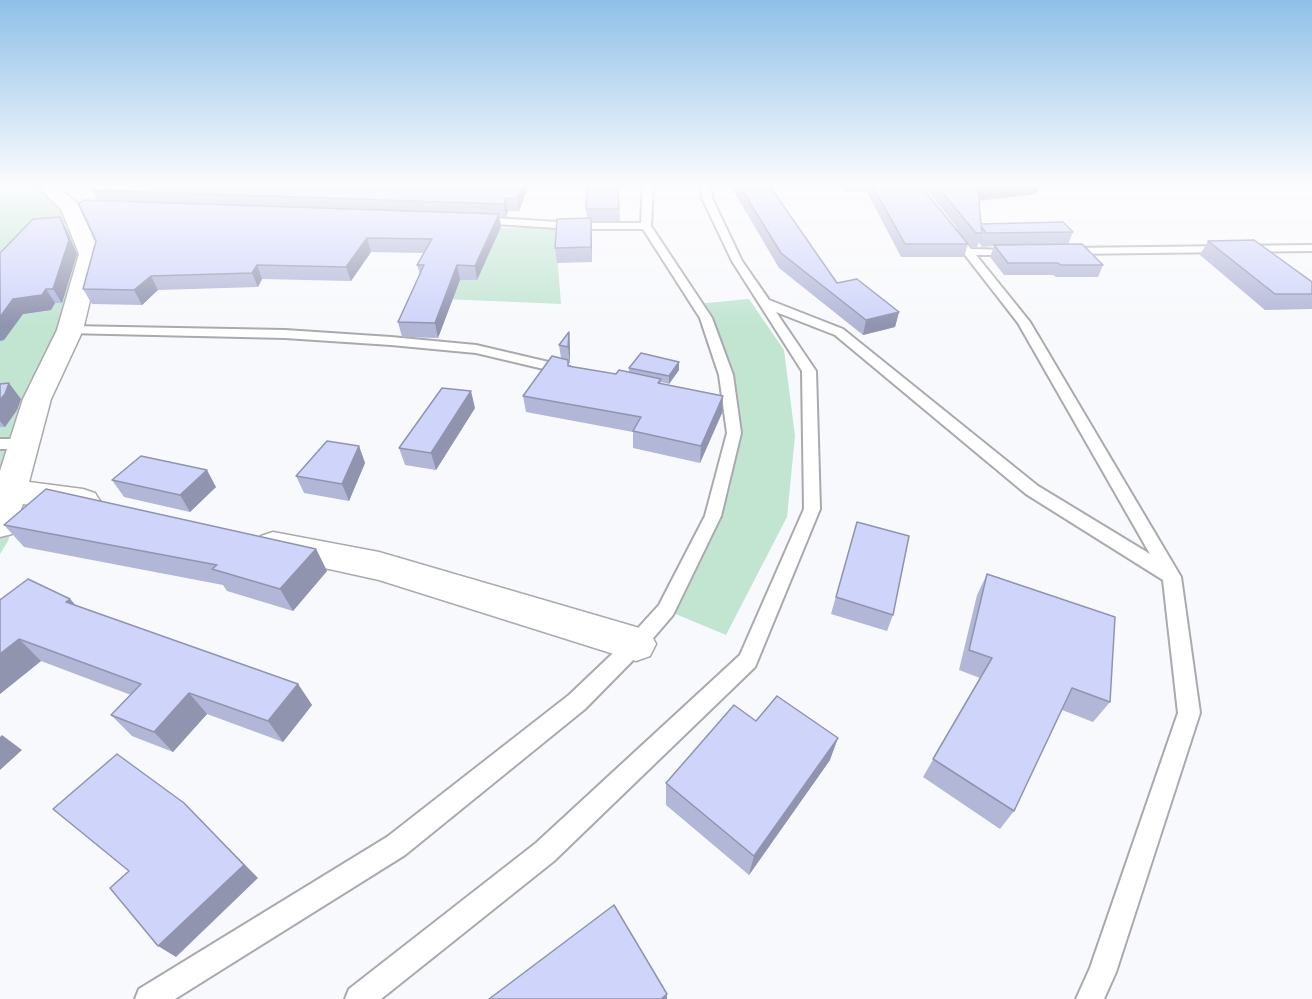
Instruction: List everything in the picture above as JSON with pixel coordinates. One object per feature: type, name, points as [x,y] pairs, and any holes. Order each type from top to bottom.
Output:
[{"type":"street","points":[[0,525],[10,491],[12,444],[37,399],[70,330],[90,254],[83,232]]},
{"type":"street","points":[[10,491],[78,500],[113,508]]},
{"type":"street","points":[[239,537],[379,566],[636,644]]},
{"type":"lane","points":[[148,999],[396,846],[577,702],[636,644],[666,610],[713,516],[734,433],[723,396],[726,375],[706,318],[650,232]]},
{"type":"lane","points":[[358,999],[545,852],[748,661],[812,509],[809,371],[737,261],[723,232]]},
{"type":"lane","points":[[952,232],[1024,322],[1172,577],[1188,713],[1102,972],[1090,999]]},
{"type":"lane","points":[[1051,251],[1312,248]]},
{"type":"lane","points":[[968,252],[1028,252]]},
{"type":"lane","points":[[765,303],[839,332],[1032,490],[1172,577]]},
{"type":"lane","points":[[70,330],[285,334],[391,341],[476,349],[575,372]]},
{"type":"green space","points":[[0,232],[76,232],[85,255],[59,329],[41,438],[8,541],[0,554]]},
{"type":"green space","points":[[459,232],[555,232],[561,304],[422,298]]},
{"type":"green space","points":[[749,299],[784,350],[795,436],[787,517],[726,635],[666,610],[713,516],[734,433],[726,375],[697,304]]},
{"type":"building","points":[[21,232],[66,232],[69,240],[53,289],[46,289],[42,295],[13,299],[0,317],[0,253]]},
{"type":"building","points":[[92,232],[491,232],[475,266],[457,265],[435,323],[398,322],[424,265],[417,265],[432,239],[367,238],[346,267],[257,265],[252,273],[151,276],[134,290],[83,289],[96,241]]},
{"type":"building","points":[[556,232],[591,232],[591,247],[555,248]]},
{"type":"building","points":[[768,232],[801,232],[837,283],[857,279],[899,312],[866,320],[781,253]]},
{"type":"building","points":[[898,232],[958,232],[968,244],[905,244]]},
{"type":"building","points":[[985,232],[1073,232],[986,233]]},
{"type":"building","points":[[1254,240],[1312,282],[1312,294],[1275,294],[1208,241]]},
{"type":"building","points":[[1082,244],[1103,265],[1008,263],[994,245]]},
{"type":"building","points":[[569,332],[568,347],[559,345]]},
{"type":"building","points":[[641,353],[679,362],[669,376],[629,368]]},
{"type":"building","points":[[552,356],[568,360],[568,366],[616,374],[619,370],[661,379],[658,383],[723,396],[701,446],[633,431],[641,417],[523,396]]},
{"type":"building","points":[[9,383],[5,394],[0,400],[0,384]]},
{"type":"building","points":[[442,388],[471,391],[431,453],[399,448]]},
{"type":"building","points":[[327,441],[359,446],[342,484],[296,476]]},
{"type":"building","points":[[141,456],[207,470],[180,495],[112,480]]},
{"type":"building","points":[[46,489],[316,549],[280,589],[212,569],[217,565],[4,525]]},
{"type":"building","points":[[857,522],[909,536],[893,615],[836,597]]},
{"type":"building","points":[[987,574],[1115,617],[1110,702],[1072,688],[1014,811],[933,759],[992,658],[969,650]]},
{"type":"building","points":[[28,579],[70,599],[66,602],[298,684],[268,721],[189,693],[154,732],[111,715],[141,684],[19,639],[0,654],[0,600]]},
{"type":"building","points":[[777,696],[838,738],[754,856],[666,783],[734,705],[756,721]]},
{"type":"building","points":[[117,754],[184,803],[244,865],[158,946],[110,888],[129,871],[53,809]]},
{"type":"building","points":[[614,905],[667,994],[661,999],[489,999]]}]
